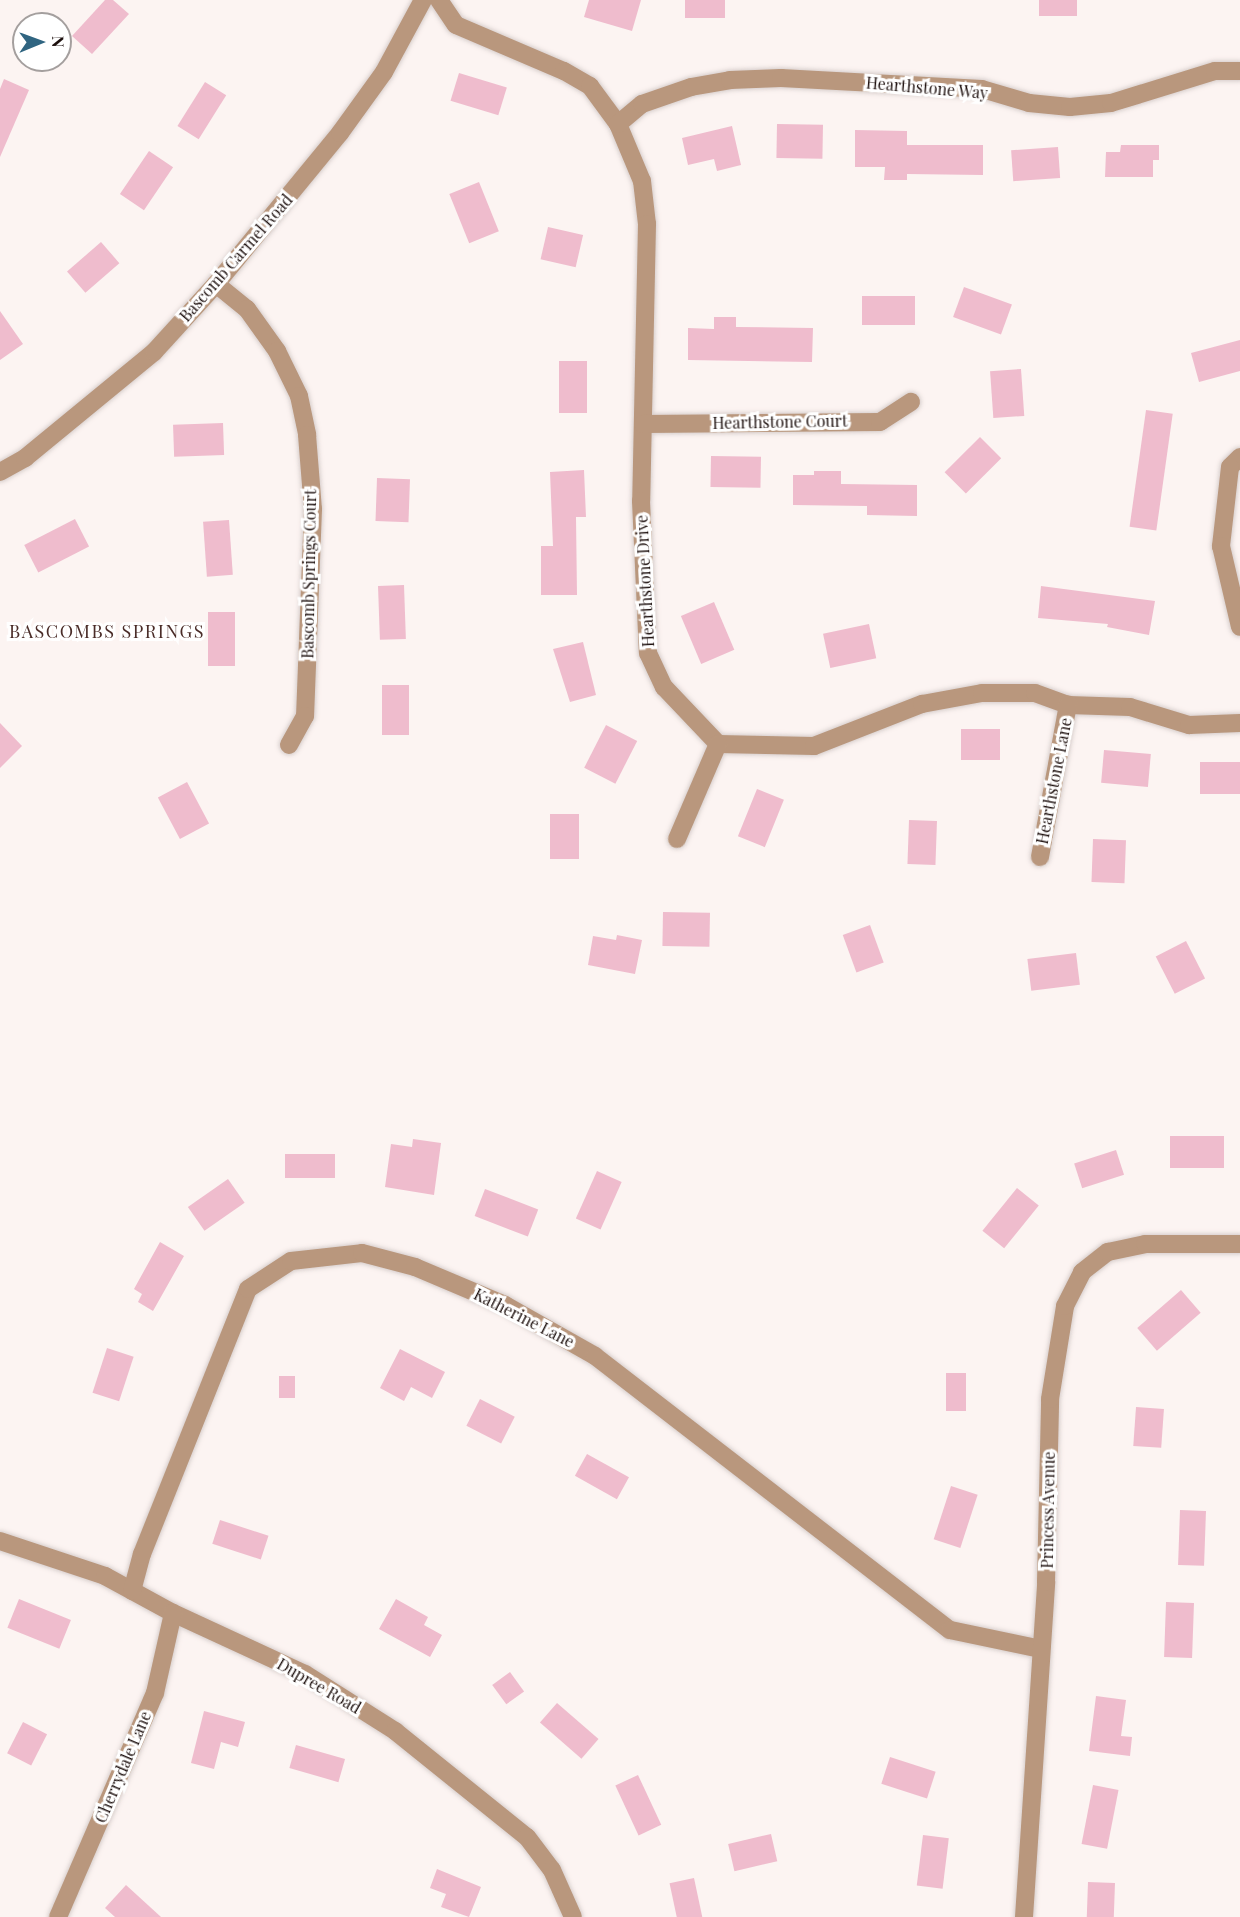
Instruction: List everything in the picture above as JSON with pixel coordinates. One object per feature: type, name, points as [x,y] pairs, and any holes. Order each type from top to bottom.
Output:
[{"type":"street","name":"Bascomb Carmel Road","points":[[0,472],[25,458],[154,352],[216,284],[340,133],[384,72],[423,0]]},
{"type":"street","name":"Hearthstone Drive","points":[[439,0],[456,25],[564,71],[590,87],[618,124],[642,181],[647,224],[641,501],[648,653],[664,687],[718,744]]},
{"type":"street","name":"Hearthstone Way","points":[[618,124],[642,104],[691,87],[730,80],[781,78],[982,89],[1029,103],[1070,107],[1111,104],[1215,71],[1240,71]]},
{"type":"street","name":"Bascomb Springs Court","points":[[216,284],[247,309],[277,351],[299,396],[307,435],[313,509],[305,716],[289,745]]},
{"type":"street","name":"Hearthstone Court","points":[[643,424],[880,422],[911,402]]},
{"type":"street","points":[[1240,457],[1230,467],[1221,546],[1240,627]]},
{"type":"street","points":[[677,839],[718,744],[814,746],[922,704],[982,693],[1035,693],[1068,705],[1130,707],[1189,725],[1240,723]]},
{"type":"street","name":"Hearthstone Lane","points":[[1040,857],[1068,705]]},
{"type":"street","name":"Princess Avenue","points":[[1024,1917],[1041,1649],[1050,1399],[1065,1306],[1082,1272],[1108,1252],[1145,1244],[1240,1245]]},
{"type":"street","name":"Katherine Lane","points":[[132,1591],[142,1554],[248,1289],[291,1261],[362,1253],[415,1267],[505,1305],[595,1356],[950,1630],[1041,1649]]},
{"type":"street","name":"Dupree Road","points":[[0,1541],[105,1576],[173,1613],[305,1674],[395,1731],[527,1836],[552,1870],[573,1917]]},
{"type":"street","name":"Cherrydale Lane","points":[[58,1917],[155,1693],[173,1613]]},
{"type":"building","points":[[105,0],[113,0],[129,14],[92,54],[72,36]]},
{"type":"building","points":[[589,0],[641,0],[632,31],[584,17]]},
{"type":"building","points":[[685,0],[725,0],[725,18],[685,18]]},
{"type":"building","points":[[1039,0],[1077,0],[1077,16],[1039,16]]},
{"type":"building","points":[[459,73],[507,88],[498,115],[451,101]]},
{"type":"building","points":[[4,79],[29,90],[0,157],[0,89]]},
{"type":"building","points":[[205,82],[226,95],[199,139],[177,126]]},
{"type":"building","points":[[777,124],[823,125],[822,159],[776,158]]},
{"type":"building","points":[[732,126],[741,165],[717,171],[714,159],[688,165],[682,138]]},
{"type":"building","points":[[855,130],[907,131],[907,145],[983,145],[983,175],[907,174],[907,180],[884,180],[885,167],[855,167]]},
{"type":"building","points":[[1121,145],[1159,145],[1159,160],[1153,160],[1153,177],[1105,177],[1106,152],[1120,152]]},
{"type":"building","points":[[1058,147],[1060,178],[1013,181],[1011,150]]},
{"type":"building","points":[[149,151],[173,167],[144,210],[120,194]]},
{"type":"building","points":[[479,182],[499,231],[469,243],[449,194]]},
{"type":"building","points":[[548,227],[583,235],[576,267],[541,259]]},
{"type":"building","points":[[101,242],[119,263],[85,293],[67,272]]},
{"type":"building","points":[[964,287],[1012,304],[1001,335],[953,317]]},
{"type":"building","points":[[862,296],[915,296],[915,325],[862,325]]},
{"type":"building","points":[[0,311],[23,344],[0,360]]},
{"type":"building","points":[[714,317],[736,317],[736,327],[813,328],[812,362],[688,360],[688,328],[714,329]]},
{"type":"building","points":[[1240,340],[1240,371],[1199,382],[1191,353]]},
{"type":"building","points":[[559,361],[587,361],[587,413],[559,413]]},
{"type":"building","points":[[1021,369],[1024,416],[993,418],[990,371]]},
{"type":"building","points":[[1146,410],[1173,414],[1156,531],[1130,527]]},
{"type":"building","points":[[223,423],[224,455],[174,457],[173,425]]},
{"type":"building","points":[[980,437],[1001,458],[966,494],[945,472]]},
{"type":"building","points":[[711,456],[761,457],[760,488],[710,487]]},
{"type":"building","points":[[584,470],[586,517],[576,517],[577,595],[541,595],[541,546],[553,546],[550,472]]},
{"type":"building","points":[[814,471],[841,471],[841,484],[917,485],[917,516],[867,515],[867,506],[793,505],[793,475],[814,475]]},
{"type":"building","points":[[377,478],[410,479],[408,522],[375,521]]},
{"type":"building","points":[[75,519],[89,547],[38,572],[24,545]]},
{"type":"building","points":[[229,520],[233,575],[207,577],[203,522]]},
{"type":"building","points":[[404,585],[406,639],[380,640],[378,586]]},
{"type":"building","points":[[1041,586],[1155,601],[1149,635],[1107,627],[1108,624],[1038,618]]},
{"type":"building","points":[[714,602],[734,650],[701,664],[681,616]]},
{"type":"building","points":[[208,612],[235,612],[235,666],[208,666]]},
{"type":"building","points":[[869,624],[876,658],[830,668],[823,634]]},
{"type":"building","points":[[583,642],[596,695],[570,702],[553,649]]},
{"type":"building","points":[[382,685],[409,685],[409,735],[382,735]]},
{"type":"building","points":[[0,723],[22,746],[0,768]]},
{"type":"building","points":[[606,725],[637,741],[615,784],[584,768]]},
{"type":"building","points":[[961,729],[1000,729],[1000,760],[961,760]]},
{"type":"building","points":[[1104,750],[1151,754],[1148,787],[1101,783]]},
{"type":"building","points":[[1200,762],[1240,762],[1240,794],[1200,794]]},
{"type":"building","points":[[187,782],[209,823],[180,839],[158,797]]},
{"type":"building","points":[[757,789],[784,800],[765,847],[738,836]]},
{"type":"building","points":[[550,814],[579,814],[579,859],[550,859]]},
{"type":"building","points":[[909,820],[937,821],[935,865],[907,864]]},
{"type":"building","points":[[1093,839],[1126,840],[1124,883],[1091,882]]},
{"type":"building","points":[[663,912],[710,913],[709,947],[662,946]]},
{"type":"building","points":[[870,925],[884,963],[856,973],[843,935]]},
{"type":"building","points":[[617,935],[642,940],[635,974],[588,965],[593,936],[616,940]]},
{"type":"building","points":[[1186,941],[1205,978],[1175,994],[1156,956]]},
{"type":"building","points":[[1076,953],[1080,985],[1031,991],[1027,959]]},
{"type":"building","points":[[1170,1136],[1224,1136],[1224,1168],[1170,1168]]},
{"type":"building","points":[[413,1139],[441,1143],[434,1195],[385,1187],[391,1144],[412,1147]]},
{"type":"building","points":[[1116,1150],[1124,1175],[1082,1188],[1074,1164]]},
{"type":"building","points":[[285,1154],[335,1154],[335,1178],[285,1178]]},
{"type":"building","points":[[597,1171],[622,1182],[601,1229],[576,1219]]},
{"type":"building","points":[[228,1179],[245,1203],[204,1231],[188,1207]]},
{"type":"building","points":[[1017,1188],[1039,1206],[1004,1248],[982,1231]]},
{"type":"building","points":[[485,1189],[538,1209],[528,1237],[475,1216]]},
{"type":"building","points":[[160,1242],[184,1256],[153,1311],[138,1302],[142,1294],[134,1289]]},
{"type":"building","points":[[1181,1290],[1201,1313],[1157,1351],[1137,1328]]},
{"type":"building","points":[[107,1348],[134,1357],[119,1401],[92,1393]]},
{"type":"building","points":[[400,1349],[445,1372],[432,1398],[411,1387],[404,1401],[380,1388]]},
{"type":"building","points":[[946,1373],[966,1373],[966,1411],[946,1411]]},
{"type":"building","points":[[279,1376],[295,1376],[295,1398],[279,1398]]},
{"type":"building","points":[[480,1399],[515,1417],[501,1443],[466,1426]]},
{"type":"building","points":[[1136,1407],[1164,1409],[1161,1448],[1133,1446]]},
{"type":"building","points":[[587,1454],[629,1477],[617,1499],[575,1476]]},
{"type":"building","points":[[951,1486],[978,1495],[960,1548],[934,1539]]},
{"type":"building","points":[[1180,1510],[1206,1511],[1204,1566],[1178,1565]]},
{"type":"building","points":[[220,1520],[269,1536],[261,1560],[212,1544]]},
{"type":"building","points":[[19,1599],[71,1620],[59,1649],[7,1628]]},
{"type":"building","points":[[396,1599],[428,1617],[424,1625],[442,1635],[430,1657],[379,1629]]},
{"type":"building","points":[[1166,1602],[1194,1603],[1192,1658],[1164,1657]]},
{"type":"building","points":[[510,1672],[524,1691],[506,1704],[492,1685]]},
{"type":"building","points":[[1096,1696],[1126,1700],[1121,1736],[1132,1737],[1130,1756],[1089,1751]]},
{"type":"building","points":[[557,1703],[599,1739],[581,1759],[540,1723]]},
{"type":"building","points":[[204,1711],[245,1722],[238,1747],[221,1742],[214,1769],[191,1763]]},
{"type":"building","points":[[23,1722],[47,1734],[31,1765],[7,1753]]},
{"type":"building","points":[[296,1745],[345,1759],[338,1782],[289,1768]]},
{"type":"building","points":[[890,1757],[936,1772],[927,1798],[881,1784]]},
{"type":"building","points":[[638,1775],[661,1825],[639,1835],[615,1786]]},
{"type":"building","points":[[1093,1785],[1119,1790],[1107,1849],[1082,1844]]},
{"type":"building","points":[[771,1834],[777,1861],[734,1871],[728,1844]]},
{"type":"building","points":[[923,1835],[949,1838],[943,1889],[917,1886]]},
{"type":"building","points":[[437,1869],[481,1887],[469,1917],[441,1907],[446,1894],[430,1888]]},
{"type":"building","points":[[694,1878],[702,1917],[677,1917],[670,1883]]},
{"type":"building","points":[[1088,1882],[1115,1883],[1114,1917],[1087,1917]]},
{"type":"building","points":[[126,1885],[161,1917],[115,1917],[105,1908]]},
{"type":"district","name":"BASCOMBS SPRINGS","points":[[107,631]]}]
